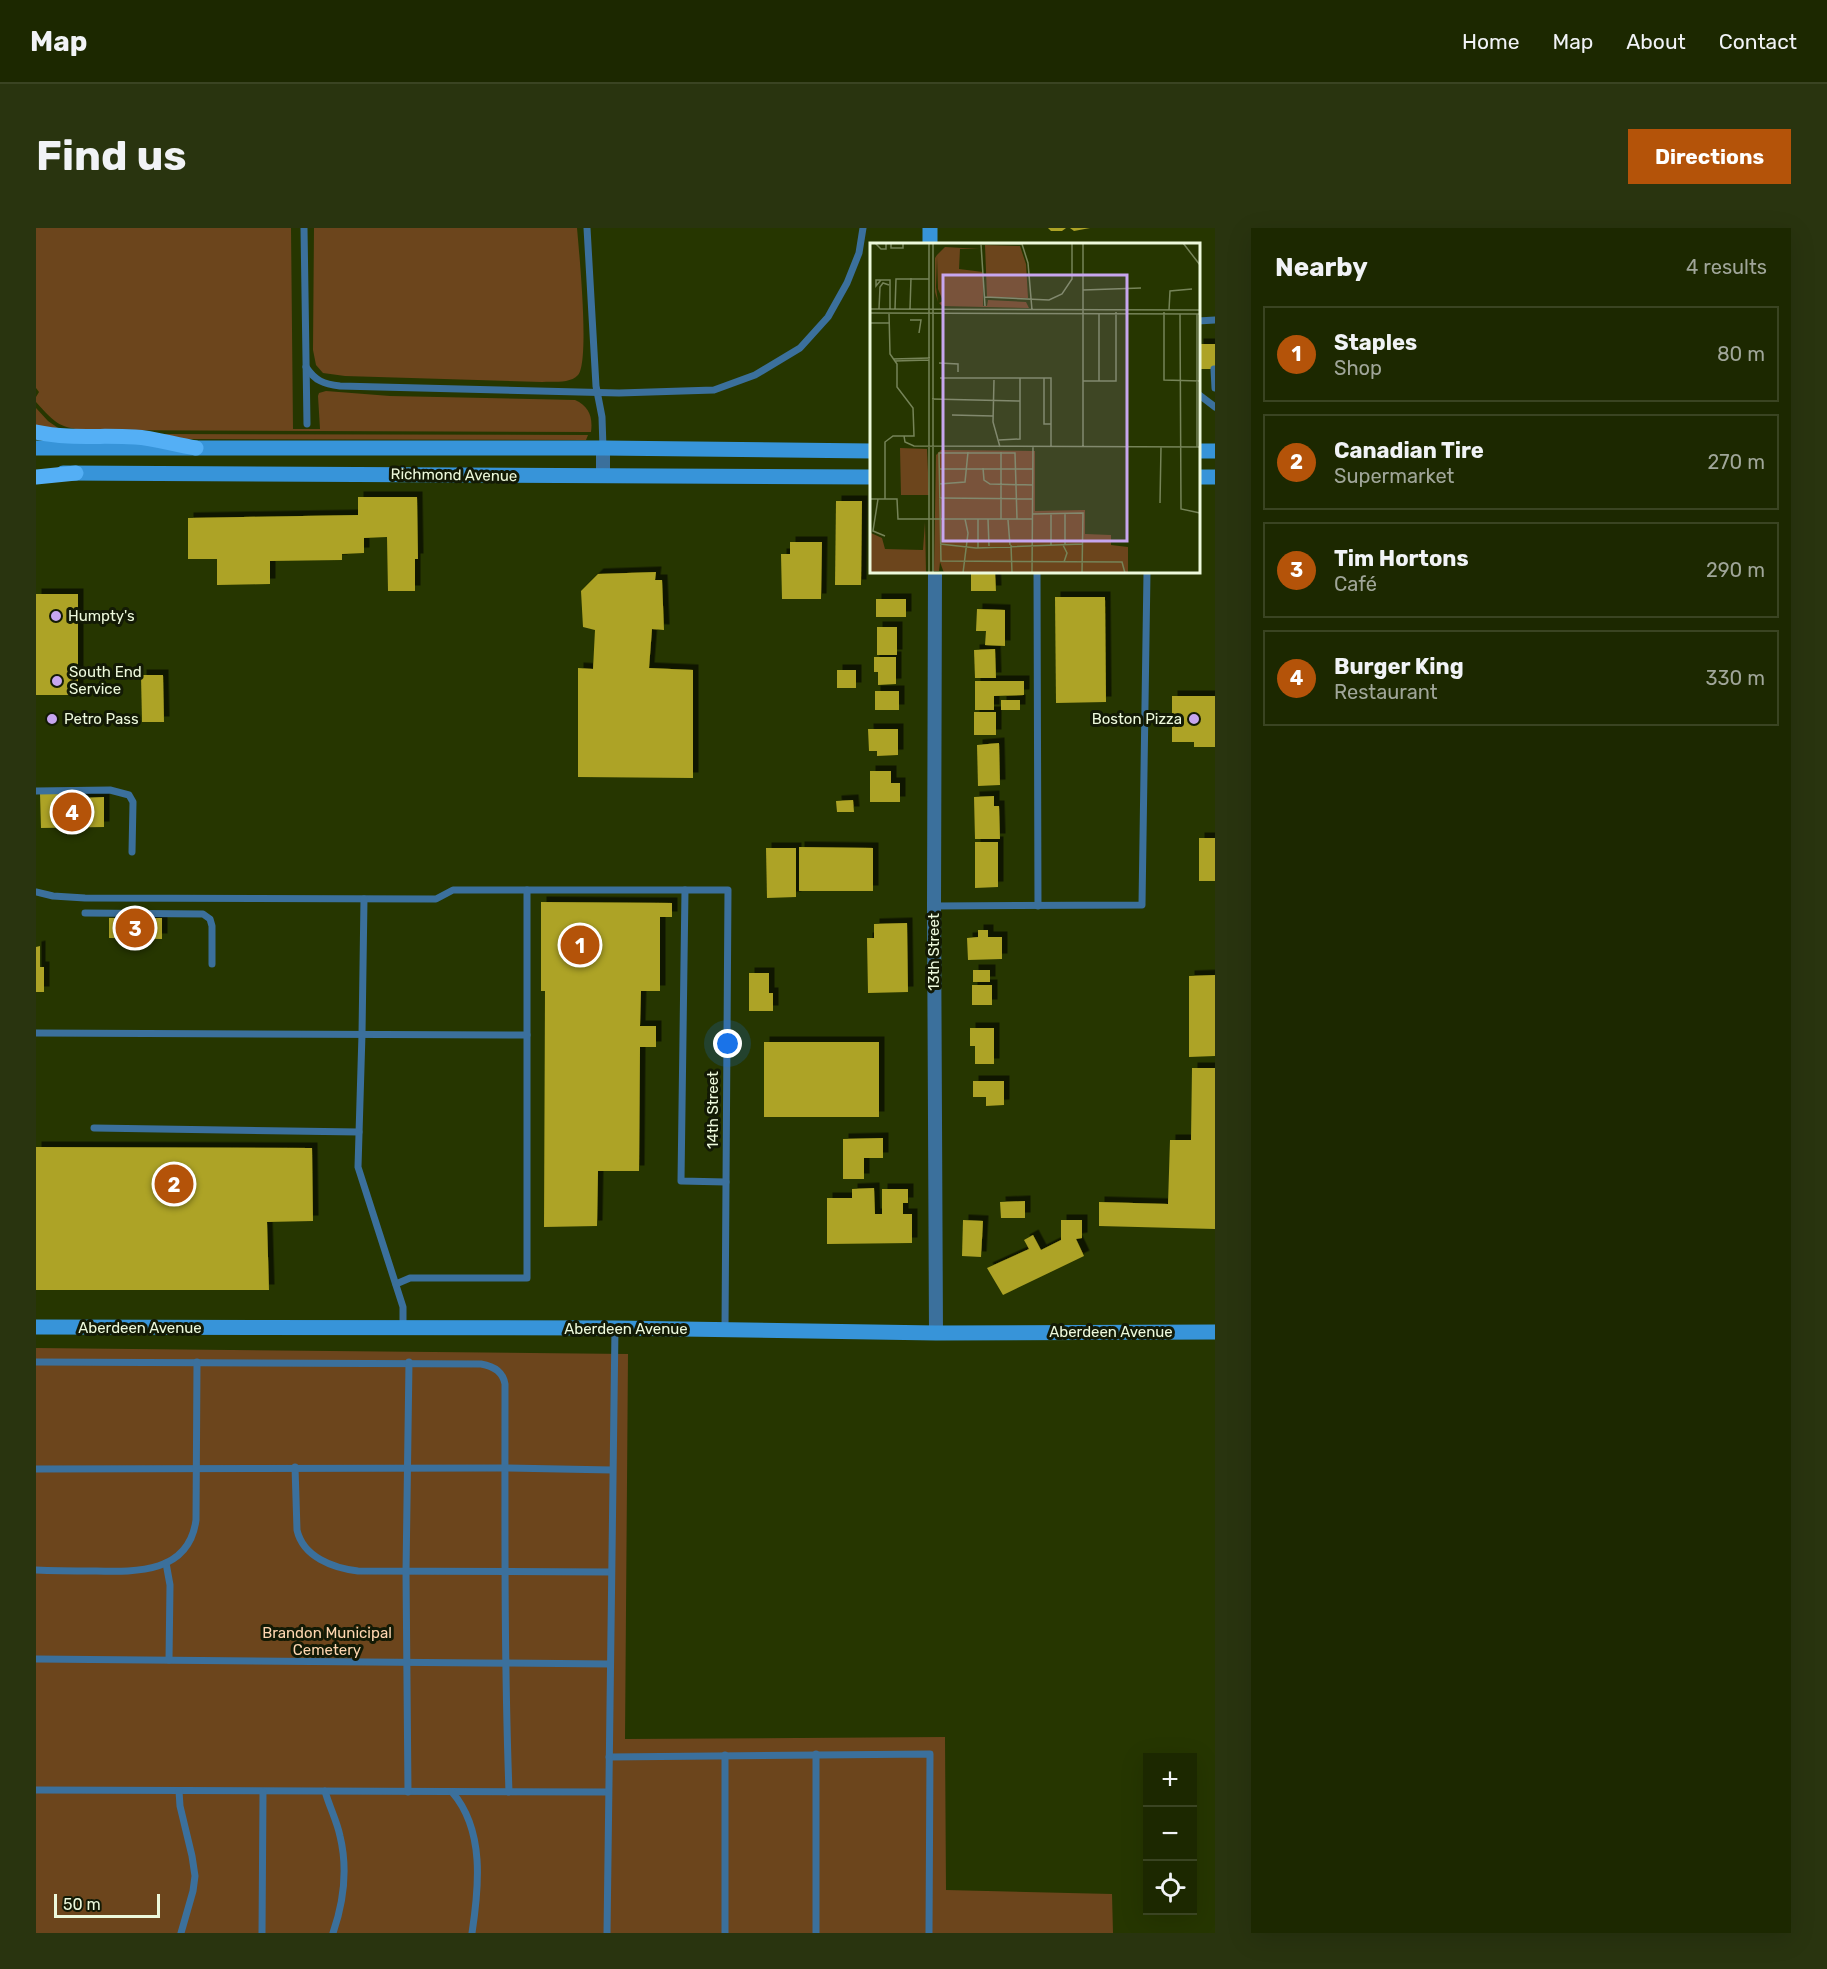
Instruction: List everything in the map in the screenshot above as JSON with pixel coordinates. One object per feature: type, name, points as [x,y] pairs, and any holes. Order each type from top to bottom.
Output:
[{"type":"main road","points":[[36,432],[62,436],[142,437],[196,448]]},
{"type":"main road","points":[[841,451],[870,443]]},
{"type":"main road","name":"Richmond Avenue","points":[[36,447],[870,451]]},
{"type":"main road","name":"Richmond Avenue","points":[[36,475],[76,473],[870,477]]},
{"type":"main road","name":"Aberdeen Avenue","points":[[36,1328],[615,1328],[936,1333],[1215,1332]]},
{"type":"street","points":[[603,448],[603,476]]},
{"type":"street","name":"13th Street","points":[[935,573],[936,1333]]},
{"type":"lane","points":[[304,228],[307,424]]},
{"type":"lane","points":[[587,228],[597,392],[602,417],[603,448]]},
{"type":"lane","points":[[306,367],[313,377],[325,384],[340,386],[597,392],[714,390],[755,375],[800,348],[828,317],[848,283],[860,253],[863,228]]},
{"type":"lane","points":[[1200,321],[1215,320]]},
{"type":"lane","points":[[1214,369],[1215,388]]},
{"type":"lane","points":[[1200,396],[1215,407]]},
{"type":"lane","points":[[1037,573],[1038,906]]},
{"type":"lane","points":[[934,906],[1142,905],[1147,573]]},
{"type":"lane","points":[[36,791],[110,790],[129,795],[133,802],[132,852]]},
{"type":"lane","name":"14th Street","points":[[685,891],[728,890],[725,1329]]},
{"type":"lane","points":[[36,892],[77,898],[436,899],[453,891],[685,891],[681,1181],[726,1182]]},
{"type":"lane","points":[[396,1284],[410,1278],[527,1278],[527,891]]},
{"type":"lane","points":[[364,899],[358,1167],[403,1307],[403,1329]]},
{"type":"lane","points":[[85,913],[203,914],[210,919],[212,926],[212,964]]},
{"type":"lane","points":[[36,1033],[527,1035]]},
{"type":"lane","points":[[94,1128],[359,1132]]},
{"type":"lane","points":[[607,1933],[615,1328]]},
{"type":"lane","points":[[36,1362],[409,1362],[481,1364],[498,1371],[505,1384],[505,1663],[509,1792]]},
{"type":"lane","points":[[36,1570],[131,1572],[151,1569],[166,1563],[186,1545],[195,1528],[197,1362]]},
{"type":"lane","points":[[408,1792],[406,1572],[409,1362]]},
{"type":"lane","points":[[36,1468],[295,1467],[612,1470]]},
{"type":"lane","points":[[295,1467],[299,1539],[303,1546],[323,1560],[346,1569],[406,1572],[611,1572]]},
{"type":"lane","points":[[166,1563],[170,1584],[169,1660]]},
{"type":"lane","points":[[36,1659],[610,1664]]},
{"type":"lane","points":[[816,1754],[816,1933]]},
{"type":"lane","points":[[609,1757],[930,1754],[929,1933]]},
{"type":"lane","points":[[725,1755],[725,1933]]},
{"type":"lane","points":[[36,1790],[608,1792]]},
{"type":"lane","points":[[179,1791],[195,1876],[181,1933]]},
{"type":"lane","points":[[325,1791],[340,1834],[344,1858],[343,1901],[333,1933]]},
{"type":"lane","points":[[262,1792],[262,1933]]},
{"type":"lane","points":[[452,1792],[468,1817],[477,1852],[477,1891],[472,1933]]},
{"type":"green space","points":[[36,228],[291,228],[293,429],[320,429],[318,396],[319,393],[326,391],[390,396],[575,400],[584,405],[589,413],[591,432],[91,430],[65,427],[49,416],[36,402],[39,392],[36,388]]},
{"type":"green space","points":[[314,228],[577,228],[583,329],[583,350],[578,375],[566,381],[542,382],[345,376],[323,373],[316,365],[313,350]]},
{"type":"green space","points":[[36,408],[48,421],[61,430],[36,426]]},
{"type":"green space","points":[[158,434],[588,435],[586,440],[180,439]]},
{"type":"green space","name":"Brandon Municipal Cemetery","points":[[36,1348],[628,1354],[625,1739],[945,1737],[946,1890],[1112,1894],[1113,1933],[36,1933]]},
{"type":"building","points":[[1048,228],[1066,228],[1062,231],[1051,231]]},
{"type":"building","points":[[1070,228],[1090,228],[1074,231]]},
{"type":"building","points":[[1200,344],[1215,344],[1215,369],[1200,369]]},
{"type":"building","points":[[358,497],[417,497],[418,559],[415,559],[415,591],[388,591],[387,537],[364,538],[364,553],[342,554],[342,560],[270,561],[270,584],[217,585],[217,559],[188,559],[188,518],[358,515]]},
{"type":"building","points":[[836,501],[862,501],[861,585],[835,585]]},
{"type":"building","points":[[790,542],[822,542],[821,599],[782,599],[781,554],[790,554]]},
{"type":"building","points":[[656,572],[655,580],[662,580],[664,630],[652,629],[649,668],[693,670],[693,778],[578,777],[578,668],[593,669],[595,630],[583,627],[581,591],[598,574]]},
{"type":"building","points":[[971,573],[995,573],[996,591],[971,591]]},
{"type":"building","points":[[36,594],[78,594],[78,695],[36,695]]},
{"type":"building","points":[[1055,597],[1105,597],[1106,702],[1056,703]]},
{"type":"building","points":[[876,599],[906,599],[906,617],[876,617]]},
{"type":"building","points":[[977,609],[1005,610],[1005,646],[985,645],[986,631],[976,631]]},
{"type":"building","points":[[877,627],[897,627],[897,655],[877,655]]},
{"type":"building","points":[[995,649],[996,678],[975,678],[974,650]]},
{"type":"building","points":[[874,657],[896,657],[896,684],[878,685],[878,672],[874,672]]},
{"type":"building","points":[[837,670],[856,670],[856,688],[837,688]]},
{"type":"building","points":[[141,675],[163,675],[164,722],[142,722]]},
{"type":"building","points":[[975,681],[1024,681],[1024,695],[994,696],[994,710],[975,710]]},
{"type":"building","points":[[875,691],[899,691],[899,710],[875,710]]},
{"type":"building","name":"Boston Pizza","points":[[1172,696],[1215,696],[1215,747],[1194,747],[1194,742],[1172,742]]},
{"type":"building","points":[[1001,700],[1020,700],[1020,710],[1001,710]]},
{"type":"building","points":[[974,712],[996,712],[996,735],[974,735]]},
{"type":"building","points":[[868,729],[898,729],[898,755],[877,756],[877,751],[869,751]]},
{"type":"building","points":[[999,743],[1000,785],[978,786],[977,745]]},
{"type":"building","points":[[870,771],[891,771],[891,783],[900,783],[900,802],[870,802]]},
{"type":"building","points":[[82,793],[83,798],[104,797],[104,827],[41,828],[40,794]]},
{"type":"building","points":[[994,796],[994,806],[999,806],[1000,839],[975,839],[974,797]]},
{"type":"building","points":[[853,800],[854,812],[837,812],[836,801]]},
{"type":"building","points":[[1199,838],[1215,838],[1215,881],[1199,881]]},
{"type":"building","points":[[975,842],[998,842],[998,887],[975,888]]},
{"type":"building","points":[[799,847],[873,848],[873,891],[799,891]]},
{"type":"building","points":[[766,848],[796,848],[796,897],[767,898]]},
{"type":"building","points":[[541,902],[672,903],[672,917],[660,917],[660,991],[641,991],[640,1026],[656,1026],[656,1047],[640,1047],[639,1171],[598,1171],[597,1226],[544,1227],[545,991],[541,991]]},
{"type":"building","points":[[109,918],[162,918],[162,939],[109,938]]},
{"type":"building","points":[[907,923],[908,992],[868,993],[867,938],[874,938],[874,924]]},
{"type":"building","points":[[978,930],[988,930],[988,937],[1002,937],[1002,959],[968,960],[967,938],[978,937]]},
{"type":"building","points":[[40,946],[40,967],[44,967],[44,992],[36,992],[36,947]]},
{"type":"building","points":[[973,970],[990,970],[990,982],[973,982]]},
{"type":"building","points":[[749,973],[769,973],[769,993],[773,993],[773,1011],[749,1011]]},
{"type":"building","points":[[1215,975],[1215,1056],[1189,1057],[1189,976]]},
{"type":"building","points":[[972,985],[992,985],[992,1005],[972,1005]]},
{"type":"building","points":[[970,1028],[994,1028],[994,1064],[975,1064],[975,1046],[970,1046]]},
{"type":"building","points":[[764,1042],[879,1042],[879,1117],[764,1117]]},
{"type":"building","points":[[1192,1068],[1215,1068],[1215,1229],[1099,1226],[1099,1202],[1168,1204],[1170,1140],[1191,1140]]},
{"type":"building","points":[[973,1081],[1004,1081],[1004,1105],[986,1106],[986,1097],[973,1097]]},
{"type":"building","points":[[883,1138],[883,1158],[864,1158],[864,1179],[843,1179],[843,1139]]},
{"type":"building","points":[[36,1147],[312,1148],[313,1221],[267,1222],[269,1290],[36,1290]]},
{"type":"building","points":[[874,1188],[875,1214],[882,1214],[882,1189],[908,1189],[908,1203],[903,1203],[903,1214],[912,1214],[912,1243],[827,1244],[827,1198],[852,1198],[852,1189]]},
{"type":"building","points":[[1025,1201],[1025,1218],[1001,1218],[1000,1202]]},
{"type":"building","points":[[963,1220],[983,1221],[981,1257],[962,1256]]},
{"type":"building","points":[[1061,1220],[1082,1220],[1082,1238],[1076,1239],[1084,1256],[1003,1295],[987,1268],[1029,1249],[1024,1240],[1033,1235],[1041,1250],[1061,1240]]},
{"type":"place","name":"Humpty's","points":[[56,616]]},
{"type":"place","name":"South End Service","points":[[57,681]]},
{"type":"place","name":"Petro Pass","points":[[52,719]]},
{"type":"place","name":"Boston Pizza","points":[[1194,719]]},
{"type":"place","name":"Burger King","points":[[72,812]]},
{"type":"place","name":"Tim Hortons","points":[[135,928]]},
{"type":"place","name":"Staples","points":[[580,945]]},
{"type":"place","name":"Canadian Tire","points":[[174,1184]]}]
